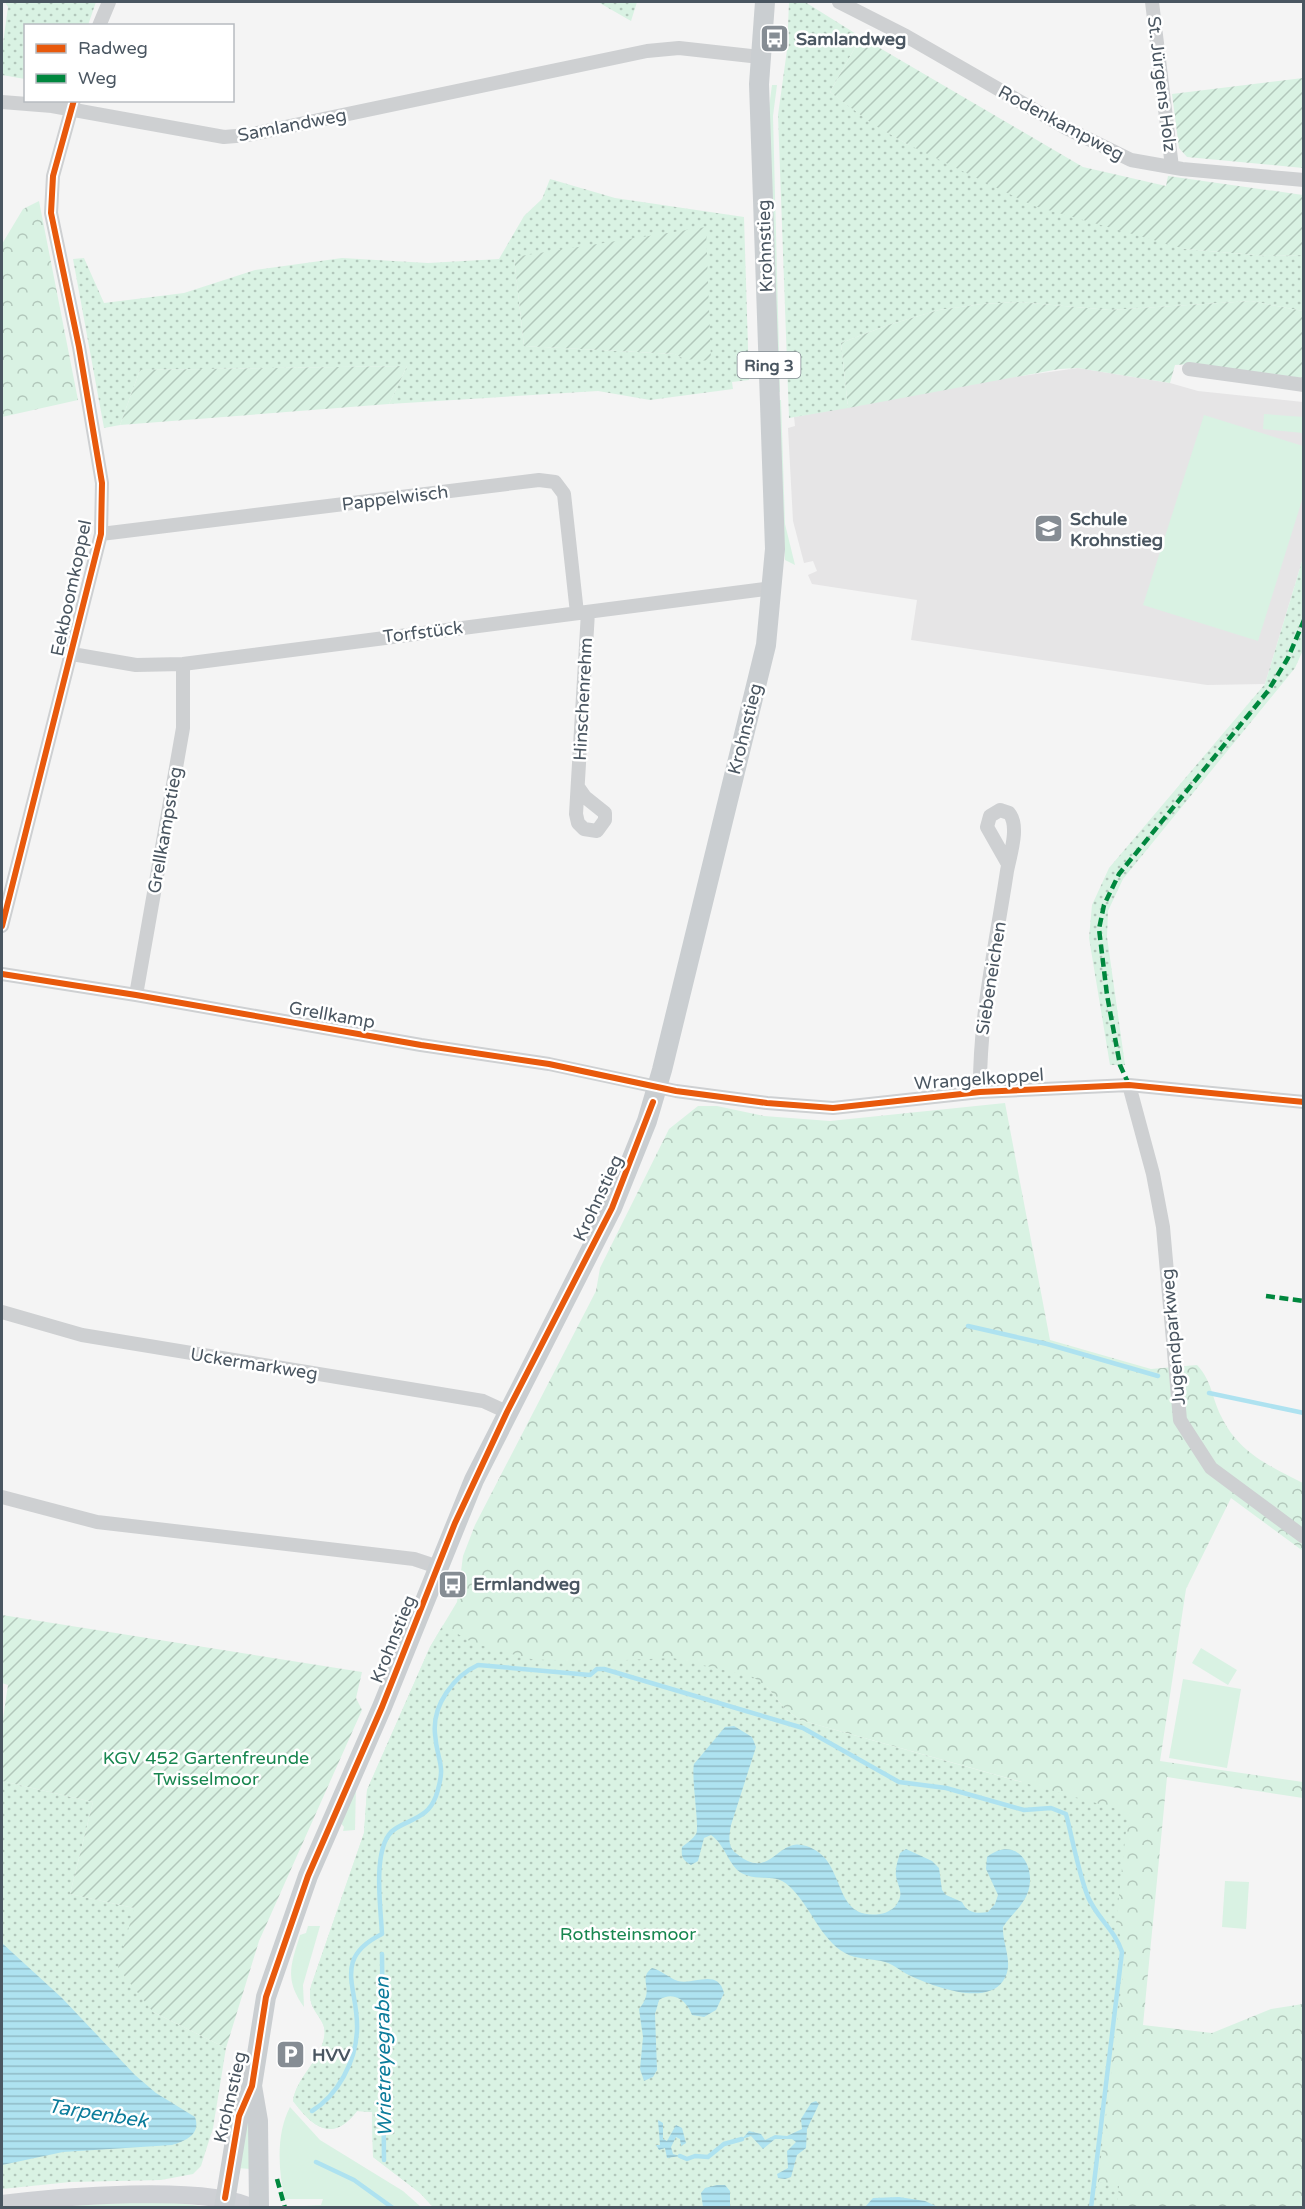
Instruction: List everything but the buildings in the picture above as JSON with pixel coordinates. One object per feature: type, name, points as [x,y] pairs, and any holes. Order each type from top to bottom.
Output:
[{"type":"main road","name":"Krohnstieg","points":[[225,2203],[239,2116],[252,2086],[266,1997],[285,1937],[460,1512],[507,1412],[612,1208],[631,1165],[657,1088],[766,645],[773,588],[774,514],[760,57],[765,2]]},
{"type":"main road","name":"Krohnstieg","points":[[252,2086],[258,2121],[260,2208]]},
{"type":"main road","points":[[2,2204],[133,2195],[225,2203],[252,2208]]},
{"type":"street","points":[[100,24],[109,2]]},
{"type":"street","name":"Rodenkampweg","points":[[839,2],[906,36],[1066,128],[1131,160],[1172,167],[1304,180]]},
{"type":"street","name":"St. Jürgens Holz","points":[[1152,2],[1172,167]]},
{"type":"street","name":"Samlandweg","points":[[2,102],[72,105],[224,137],[248,135],[647,51],[696,49],[760,57]]},
{"type":"street","name":"Eekboomkoppel","points":[[2,926],[101,534],[102,483],[79,347],[51,213],[53,176],[72,105]]},
{"type":"street","points":[[1189,369],[1304,385]]},
{"type":"street","name":"Pappelwisch","points":[[101,534],[539,480],[555,482],[564,494],[583,612]]},
{"type":"street","name":"Torfstück","points":[[72,654],[136,665],[183,664],[773,588]]},
{"type":"street","name":"Hinschenrehm","points":[[578,787],[583,612]]},
{"type":"street","name":"Grellkampstieg","points":[[136,995],[183,728],[183,664]]},
{"type":"street","name":"Siebeneichen","points":[[980,1092],[979,1050],[1008,864]]},
{"type":"street","name":"Grellkamp","points":[[2,974],[136,995],[311,1027],[549,1064],[657,1088]]},
{"type":"street","name":"Wrangelkoppel","points":[[657,1088],[757,1102],[833,1108],[980,1092],[1129,1085],[1304,1102]]},
{"type":"street","name":"Jugendparkweg","points":[[1129,1085],[1153,1174],[1163,1227],[1180,1420],[1211,1468],[1304,1537]]},
{"type":"street","name":"Uckermarkweg","points":[[2,1312],[82,1335],[483,1401],[507,1412]]},
{"type":"street","points":[[2,1497],[97,1522],[414,1559],[438,1567]]},
{"type":"shaded area","name":"Schule Krohnstieg","points":[[1078,368],[1170,383],[1198,391],[1303,402],[1303,558],[1265,684],[1207,685],[911,640],[917,600],[812,584],[808,575],[817,571],[813,561],[804,563],[793,521],[788,428],[795,426],[794,417],[992,380]]},
{"type":"green space","points":[[5,2],[96,2],[88,24],[24,24],[24,79],[2,75],[2,51],[8,7]]},
{"type":"green space","points":[[598,2],[637,2],[631,21]]},
{"type":"green space","points":[[789,2],[805,2],[861,37],[830,92],[875,125],[907,144],[1185,249],[1267,256],[1303,255],[1303,311],[1251,301],[1110,310],[1018,302],[939,310],[888,325],[841,343],[848,408],[789,418],[778,115],[787,50]]},
{"type":"green space","points":[[861,37],[1083,167],[1166,186],[1168,176],[1303,195],[1303,255],[1267,256],[1185,249],[1034,206],[907,144],[874,125],[830,92]]},
{"type":"green space","points":[[1303,78],[1303,168],[1187,157],[1179,148],[1172,94]]},
{"type":"green space","points":[[772,85],[777,85],[773,116],[780,392],[776,392],[768,115]]},
{"type":"green space","points":[[550,179],[615,198],[744,217],[749,380],[732,382],[733,389],[650,400],[598,391],[389,404],[407,366],[140,370],[120,425],[104,428],[73,259],[84,258],[104,303],[184,293],[255,270],[342,258],[428,263],[499,259],[524,216],[542,199]],"holes":[[[514,257],[684,359],[675,354],[524,346]]]},
{"type":"green space","points":[[39,201],[78,400],[2,417],[2,244],[23,209]]},
{"type":"green space","points":[[706,227],[711,361],[684,359],[675,354],[524,346],[514,257]]},
{"type":"green space","points":[[1251,301],[1303,311],[1303,378],[1190,364],[1175,365],[1170,383],[1078,368],[1059,369],[848,408],[841,343],[888,325],[939,310],[1018,302],[1110,310]]},
{"type":"green space","points":[[407,366],[389,404],[120,425],[140,370]]},
{"type":"green space","points":[[777,400],[781,400],[785,524],[795,565],[785,560]]},
{"type":"green space","points":[[1264,414],[1303,417],[1303,433],[1263,429]]},
{"type":"green space","points":[[1204,415],[1303,446],[1303,497],[1258,641],[1143,605]]},
{"type":"green space","points":[[1303,558],[1303,650],[1295,668],[1123,879],[1108,911],[1107,937],[1125,1065],[1110,1065],[1089,938],[1092,905],[1109,868],[1265,684]]},
{"type":"green space","points":[[1005,1103],[1050,1340],[1151,1369],[1197,1365],[1209,1383],[1221,1416],[1236,1439],[1256,1457],[1303,1483],[1303,1551],[1231,1498],[1186,1589],[1160,1761],[1303,1782],[1303,1798],[1167,1777],[1143,2025],[1212,2033],[1271,2009],[1303,2004],[1303,2207],[991,2207],[1022,1782],[800,1720],[784,1708],[767,1687],[433,2207],[420,2193],[373,2157],[372,2112],[357,2111],[339,2127],[323,2128],[308,2118],[293,2101],[324,2038],[323,2025],[311,2003],[311,1986],[364,1833],[367,1790],[430,1647],[457,1602],[463,1556],[475,1525],[596,1291],[600,1268],[669,1129],[698,1106],[717,1106],[764,1116],[830,1121]]},
{"type":"green space","name":"KGV 452 Gartenfreunde Twisselmoor","points":[[2,1615],[362,1672],[356,1698],[362,1710],[259,1941],[226,2048],[153,2012],[118,1968],[134,1908],[70,1894],[93,1802],[2,1781],[2,1725],[8,1685],[2,1683]]},
{"type":"green space","name":"Rothsteinsmoor","points":[[443,1625],[473,1643],[531,1659],[579,1662],[673,1658],[753,1677],[767,1687],[784,1708],[800,1720],[1128,1812],[1116,1924],[1126,1952],[1098,2182],[1119,2186],[1117,2207],[433,2207],[420,2193],[373,2157],[372,2112],[357,2111],[348,2121],[331,2129],[323,2128],[308,2118],[293,2101],[324,2038],[323,2025],[311,2003],[311,1986],[364,1833],[367,1790],[430,1647]]},
{"type":"green space","points":[[1201,1648],[1237,1670],[1228,1685],[1192,1663]]},
{"type":"green space","points":[[1183,1679],[1241,1689],[1227,1768],[1169,1758]]},
{"type":"green space","points":[[2,1781],[93,1802],[70,1894],[134,1908],[153,2012],[226,2048],[213,2128],[201,2166],[193,2174],[161,2180],[70,2182],[2,2189]]},
{"type":"green space","points":[[356,1784],[355,1830],[343,1831],[344,1827],[340,1822]]},
{"type":"green space","points":[[1225,1881],[1249,1882],[1246,1929],[1222,1927]]},
{"type":"green space","points":[[308,1926],[320,1926],[303,1985],[304,2007],[294,1988],[291,1972],[300,1935],[306,1933]]},
{"type":"green space","points":[[290,2107],[320,2140],[403,2191],[421,2207],[288,2207],[321,2205],[323,2199],[285,2199],[281,2176],[280,2140]]},
{"type":"green space","points":[[249,2118],[250,2169],[238,2168],[245,2120]]},
{"type":"green space","points":[[163,2201],[215,2208],[25,2208]]},
{"type":"water","points":[[734,1726],[752,1737],[756,1747],[729,1837],[734,1851],[748,1861],[757,1863],[765,1861],[794,1845],[802,1845],[817,1851],[827,1861],[845,1898],[853,1908],[864,1913],[880,1914],[890,1910],[900,1898],[896,1867],[900,1853],[906,1849],[932,1861],[939,1868],[942,1890],[946,1895],[962,1902],[970,1911],[976,1913],[988,1912],[995,1904],[998,1895],[986,1869],[987,1857],[1006,1849],[1015,1851],[1021,1856],[1026,1863],[1030,1882],[1023,1902],[1003,1927],[1008,1968],[1003,1981],[995,1988],[985,1992],[960,1992],[922,1981],[885,1962],[859,1958],[845,1953],[836,1947],[822,1931],[789,1886],[774,1878],[752,1877],[740,1872],[711,1835],[704,1838],[698,1861],[691,1865],[686,1861],[682,1855],[682,1847],[693,1838],[697,1830],[694,1764],[725,1727]]},
{"type":"water","points":[[2,1943],[62,1998],[135,2075],[156,2093],[195,2117],[196,2128],[191,2136],[172,2145],[63,2152],[2,2165]]},
{"type":"water","points":[[652,1968],[678,1981],[711,1979],[717,1981],[724,1993],[716,2010],[704,2017],[692,2015],[687,2005],[679,1998],[670,1996],[659,2000],[655,2014],[657,2070],[653,2077],[644,2081],[640,2069],[643,2037],[639,2009],[647,1992],[646,1975]]},
{"type":"water","points":[[816,2101],[819,2104],[807,2129],[806,2148],[797,2155],[791,2177],[778,2178],[777,2174],[788,2168],[787,2151],[796,2142],[792,2139],[775,2139],[763,2149],[751,2136],[742,2139],[749,2131],[761,2134],[765,2140],[775,2135],[787,2136],[802,2129],[801,2119],[811,2103]]},
{"type":"water","points":[[658,2120],[663,2123],[663,2139],[667,2141],[676,2125],[682,2128],[686,2143],[681,2146],[680,2139],[676,2137],[671,2147],[673,2154],[680,2156],[667,2158],[665,2148],[659,2150],[656,2145],[660,2145]]},
{"type":"water","points":[[725,2185],[730,2191],[730,2207],[703,2207],[701,2193],[705,2188]]},
{"type":"water","points":[[899,2197],[925,2201],[938,2207],[865,2207],[873,2198]]},
{"type":"waterway","points":[[968,1326],[1047,1344],[1158,1376]]},
{"type":"waterway","points":[[1209,1393],[1304,1413]]},
{"type":"waterway","points":[[312,2111],[337,2087],[349,2065],[356,2042],[357,2015],[352,1988],[352,1964],[366,1944],[382,1934],[379,1878],[383,1848],[395,1829],[419,1817],[429,1809],[436,1796],[441,1769],[435,1723],[446,1693],[461,1676],[478,1665],[590,1675],[597,1669],[604,1669],[803,1728],[899,1782],[946,1788],[1024,1810],[1051,1808],[1066,1814],[1088,1897],[1115,1937],[1122,1952],[1091,2208]]},
{"type":"waterway","name":"Wrietreyegraben","points":[[382,1954],[384,2160]]},
{"type":"waterway","points":[[680,2156],[687,2159],[695,2156],[708,2157],[724,2144],[742,2139]]},
{"type":"waterway","name":"Tarpenbek","points":[[316,2162],[354,2180],[393,2208]]},
{"type":"marked path","points":[[1129,1085],[1120,1065],[1107,995],[1099,929],[1104,905],[1119,874],[1268,691],[1288,658],[1304,620]]},
{"type":"marked path","points":[[1266,1296],[1304,1301]]},
{"type":"marked path","points":[[277,2179],[285,2208]]},
{"type":"cycle path","points":[[2,926],[101,534],[102,483],[79,347],[51,213],[53,176],[73,102]]},
{"type":"cycle path","points":[[2,974],[421,1045],[549,1064],[676,1091],[767,1103],[833,1108],[980,1092],[1129,1085],[1304,1102]]},
{"type":"cycle path","points":[[225,2198],[239,2116],[252,2086],[266,1997],[308,1876],[382,1707],[455,1523],[507,1412],[612,1208],[653,1102]]},
{"type":"place","name":"Samlandweg","points":[[775,39]]},
{"type":"place","name":"Schule Krohnstieg","points":[[1049,529]]},
{"type":"place","name":"Ermlandweg","points":[[452,1584]]},
{"type":"place","name":"HVV","points":[[291,2055]]}]
